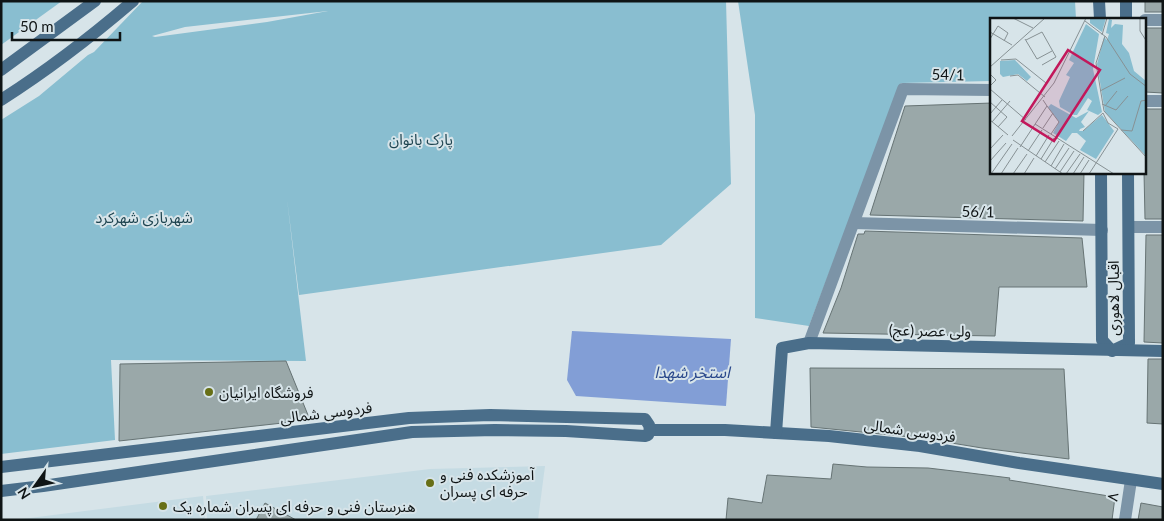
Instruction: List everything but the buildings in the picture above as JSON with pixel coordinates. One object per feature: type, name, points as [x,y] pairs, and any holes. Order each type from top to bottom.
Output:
[{"type":"main road","points":[[1,70],[95,1]]},
{"type":"main road","points":[[1,100],[88,39],[133,1]]},
{"type":"main road","points":[[1100,1],[1100,18]]},
{"type":"main road","points":[[1126,1],[1126,18]]},
{"type":"main road","name":"اقبال لاهوری","points":[[1101,174],[1102,340],[1112,351],[1130,343],[1128,174]]},
{"type":"main road","name":"ولی عصر (عج)","points":[[776,433],[782,348],[809,343],[1163,351]]},
{"type":"main road","name":"فردوسی شمالی","points":[[1,467],[409,418],[490,415],[645,419],[650,430]]},
{"type":"main road","name":"فردوسی شمالی","points":[[650,430],[725,430],[829,436],[920,446],[1019,463],[1163,484]]},
{"type":"main road","name":"فردوسی شمالی","points":[[1,491],[412,432],[548,431],[644,436],[650,433],[650,430]]},
{"type":"street","points":[[1146,20],[1163,20]]},
{"type":"street","name":"54/1","points":[[854,223],[903,89],[990,90]]},
{"type":"street","points":[[1146,101],[1163,101]]},
{"type":"street","points":[[809,343],[854,223]]},
{"type":"street","name":"56/1","points":[[854,223],[1102,230]]},
{"type":"street","points":[[1129,227],[1163,227]]},
{"type":"street","name":"۸","points":[[1125,520],[1130,480]]},
{"type":"shaded area","name":"آموزشکده فنی و حرفه ای پسران","points":[[545,466],[538,520],[207,520],[206,496],[430,469]]},
{"type":"shaded area","name":"هنرستان فنی و حرفه ای پسران شماره یک","points":[[203,496],[205,517],[203,520],[14,520]]},
{"type":"green space","points":[[1,1],[62,1],[1,45]]},
{"type":"green space","points":[[143,1],[726,1],[731,184],[661,245],[299,295],[287,199],[306,361],[111,360],[115,440],[1,454],[1,120],[39,96],[94,52]],"holes":[[[328,11],[267,22],[155,37],[152,36],[185,27]]]},
{"type":"green space","points":[[738,1],[1075,1],[1076,18],[990,18],[990,81],[901,83],[809,326],[755,318],[755,115]]},
{"type":"water","name":"استخر شهدا","points":[[572,331],[731,339],[726,406],[576,396],[567,380]]},
{"type":"place","name":"فروشگاه ایرانیان","points":[[209,392]]},
{"type":"place","name":"آموزشکده فنی و حرفه ای پسران","points":[[430,483]]},
{"type":"place","name":"هنرستان فنی و حرفه ای پسران شماره یک","points":[[163,506]]},
{"type":"park label","name":"پارک بانوان","points":[[421,139]]},
{"type":"park label","name":"شهربازی شهرکرد","points":[[144,217]]}]
